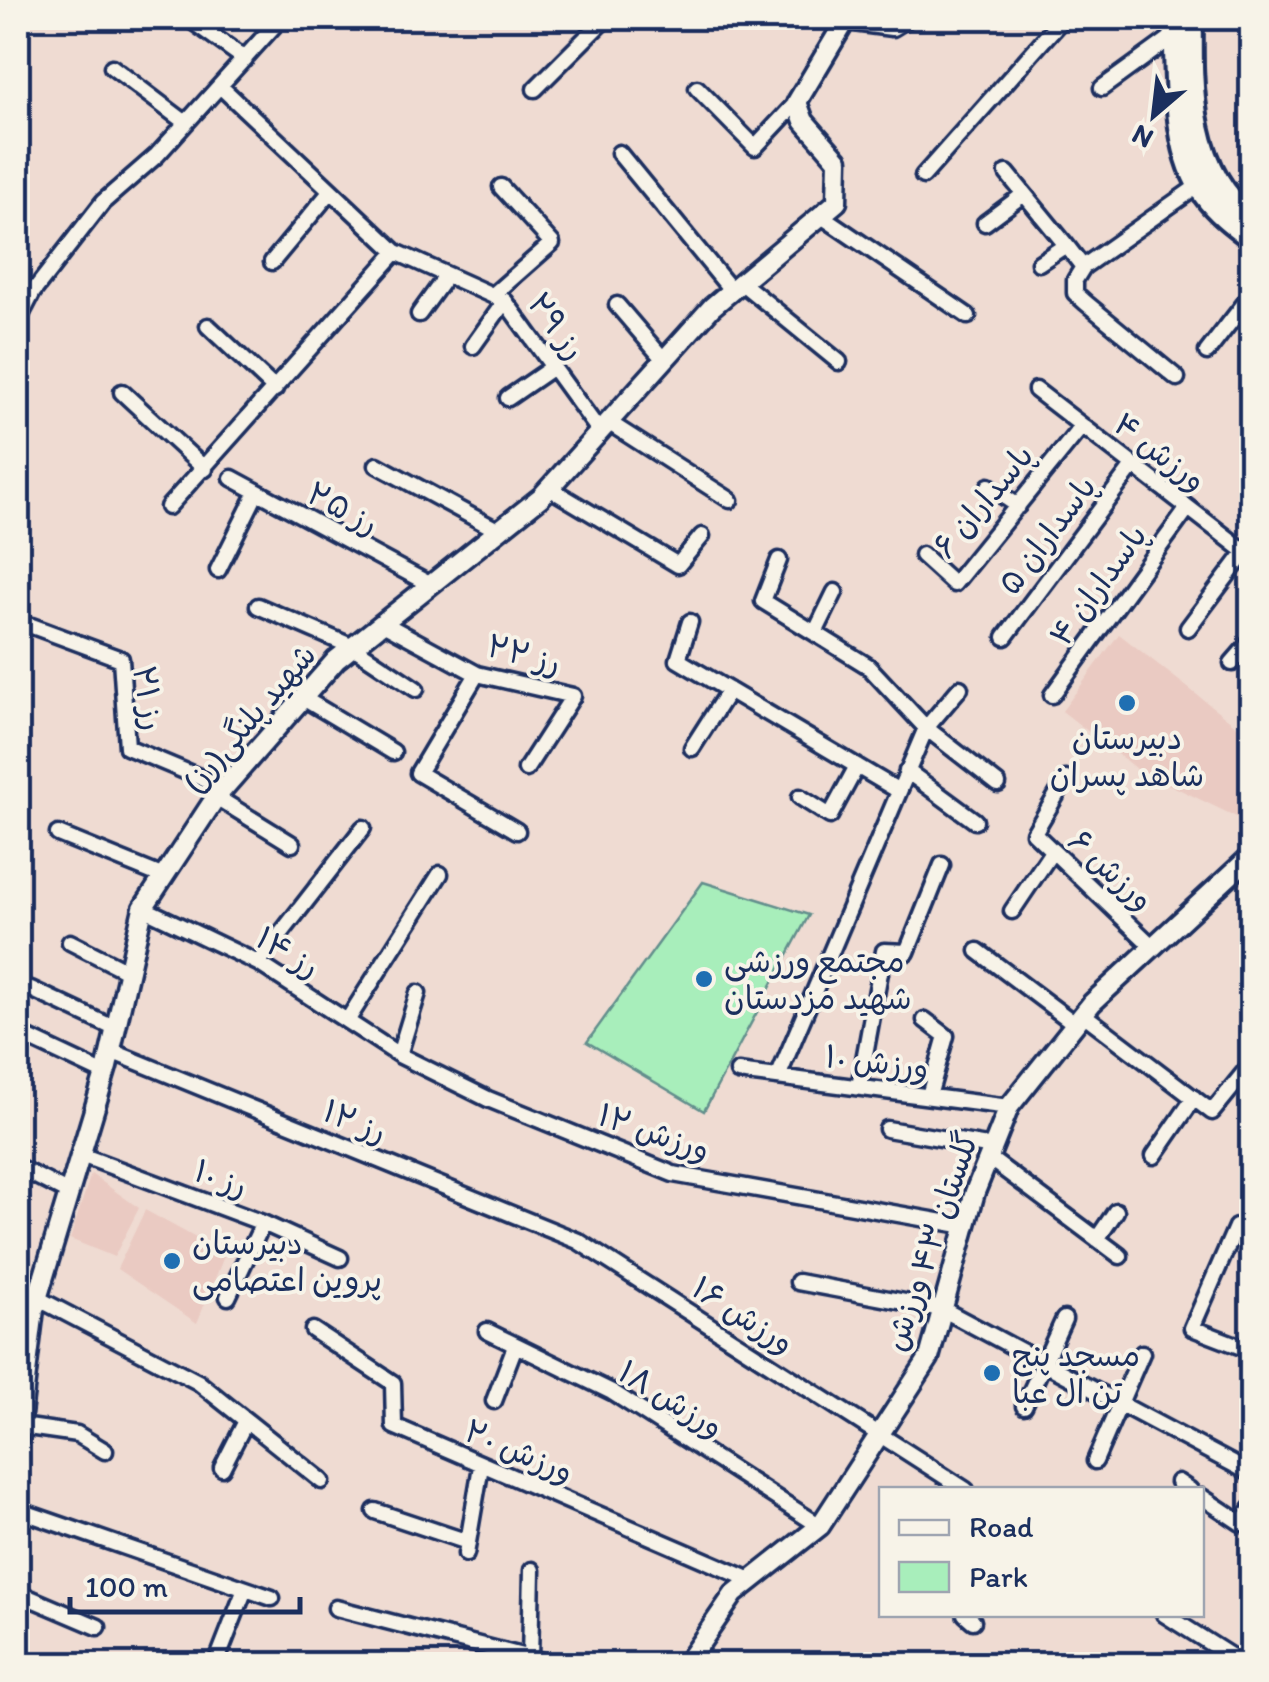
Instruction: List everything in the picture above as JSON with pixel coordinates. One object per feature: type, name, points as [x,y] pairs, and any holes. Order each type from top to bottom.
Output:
[{"type":"main road","points":[[1192,18],[1193,78],[1207,166],[1220,190],[1252,219]]},
{"type":"main road","points":[[1175,26],[1184,145],[1199,185],[1226,218],[1252,240]]},
{"type":"street","points":[[188,18],[245,59]]},
{"type":"street","points":[[18,320],[33,292],[102,202],[186,123],[282,18]]},
{"type":"street","points":[[534,89],[606,18]]},
{"type":"street","points":[[696,88],[755,147],[797,102],[843,19],[892,26],[905,18]]},
{"type":"street","points":[[923,176],[1063,18]]},
{"type":"street","points":[[1102,88],[1175,26]]},
{"type":"street","points":[[112,67],[186,123]]},
{"type":"street","name":"رز ۲۹","points":[[221,87],[396,252],[499,298],[604,427]]},
{"type":"street","points":[[797,102],[804,122],[838,160],[837,202],[824,216],[968,316]]},
{"type":"street","points":[[618,153],[737,287],[839,362]]},
{"type":"street","points":[[1007,173],[1083,267]]},
{"type":"street","points":[[1177,378],[1075,293],[1074,280],[1083,267],[1199,185]]},
{"type":"street","points":[[473,346],[499,298],[552,243],[501,187]]},
{"type":"street","points":[[272,262],[331,191]]},
{"type":"street","points":[[985,223],[1024,194]]},
{"type":"street","name":"شهید پلنگی(رز)","points":[[19,1433],[24,1343],[105,1074],[144,908],[164,876],[220,792],[353,646],[549,488],[664,360],[737,287],[824,216]]},
{"type":"street","points":[[1039,263],[1066,245]]},
{"type":"street","points":[[168,507],[396,252]]},
{"type":"street","points":[[419,314],[447,274]]},
{"type":"street","points":[[18,284],[33,292]]},
{"type":"street","points":[[1207,352],[1252,294]]},
{"type":"street","points":[[617,306],[664,360]]},
{"type":"street","points":[[208,326],[275,389]]},
{"type":"street","points":[[508,398],[552,367]]},
{"type":"street","name":"ورزش ۴","points":[[1036,390],[1248,555]]},
{"type":"street","points":[[122,392],[205,469]]},
{"type":"street","name":"پاسداران ۶","points":[[922,555],[954,584],[1082,426]]},
{"type":"street","points":[[604,427],[730,500]]},
{"type":"street","points":[[378,465],[499,531]]},
{"type":"street","name":"پاسداران ۵","points":[[1005,638],[1133,466]]},
{"type":"street","name":"رز ۲۵","points":[[232,478],[430,585]]},
{"type":"street","points":[[989,486],[1018,506]]},
{"type":"street","points":[[549,488],[678,564],[702,536]]},
{"type":"street","points":[[218,570],[256,494]]},
{"type":"street","name":"پاسداران ۴","points":[[1052,695],[1188,508]]},
{"type":"street","points":[[1188,628],[1248,555]]},
{"type":"street","points":[[779,560],[763,601],[868,666],[926,728],[998,784]]},
{"type":"street","points":[[815,633],[835,592]]},
{"type":"street","points":[[258,606],[353,646],[416,689]]},
{"type":"street","name":"رز ۲۲","points":[[384,622],[477,674],[573,696],[526,770]]},
{"type":"street","points":[[690,622],[678,660],[899,791]]},
{"type":"street","name":"رز ۲۱","points":[[18,628],[32,626],[121,659],[127,747],[220,792]]},
{"type":"street","points":[[1232,663],[1252,640]]},
{"type":"street","points":[[477,674],[418,773],[517,831]]},
{"type":"street","points":[[778,1077],[926,728],[960,688]]},
{"type":"street","points":[[692,748],[729,690]]},
{"type":"street","points":[[303,698],[393,752]]},
{"type":"street","points":[[800,797],[830,816],[856,766]]},
{"type":"street","points":[[907,772],[975,822]]},
{"type":"street","name":"ورزش ۶","points":[[1066,779],[1034,833],[1153,947]]},
{"type":"street","points":[[220,792],[292,844]]},
{"type":"street","points":[[258,963],[362,828]]},
{"type":"street","points":[[58,834],[164,876]]},
{"type":"street","points":[[1012,911],[1052,853]]},
{"type":"street","name":"گلستان ۴۳ ورزش","points":[[686,1664],[734,1594],[820,1526],[928,1358],[966,1226],[1009,1107],[1079,1020],[1252,855]]},
{"type":"street","points":[[859,1087],[884,952],[907,952],[942,865]]},
{"type":"street","points":[[347,1020],[440,874]]},
{"type":"street","name":"رز ۱۴","points":[[144,908],[258,963],[398,1056]]},
{"type":"street","points":[[70,942],[129,972]]},
{"type":"street","points":[[978,951],[1212,1112],[1252,1063]]},
{"type":"street","points":[[30,988],[116,1029]]},
{"type":"street","points":[[398,1056],[418,992]]},
{"type":"street","points":[[926,1020],[946,1036],[928,1096]]},
{"type":"street","points":[[18,1032],[105,1074]]},
{"type":"street","name":"رز ۱۲","points":[[111,1051],[578,1241]]},
{"type":"street","name":"ورزش ۱۲","points":[[398,1056],[488,1098],[673,1174],[966,1226]]},
{"type":"street","name":"ورزش ۱۰","points":[[738,1072],[1009,1107]]},
{"type":"street","points":[[1154,1156],[1194,1098]]},
{"type":"street","points":[[887,1129],[991,1153],[1120,1256]]},
{"type":"street","name":"رز ۱۰","points":[[80,1155],[263,1223],[340,1258]]},
{"type":"street","points":[[18,1167],[69,1193]]},
{"type":"street","points":[[1097,1238],[1116,1211]]},
{"type":"street","points":[[228,1296],[263,1223]]},
{"type":"street","points":[[1252,1236],[1236,1228],[1192,1328],[1252,1351]]},
{"type":"street","name":"ورزش ۱۶","points":[[578,1241],[961,1487]]},
{"type":"street","points":[[798,1282],[942,1309],[1252,1474]]},
{"type":"street","points":[[37,1298],[198,1382],[322,1481]]},
{"type":"street","points":[[1024,1406],[1064,1319]]},
{"type":"street","name":"ورزش ۲۰","points":[[313,1330],[393,1383],[394,1426],[752,1580]]},
{"type":"street","name":"ورزش ۱۸","points":[[487,1332],[612,1392],[820,1526]]},
{"type":"street","points":[[494,1401],[515,1346]]},
{"type":"street","points":[[1095,1461],[1142,1353]]},
{"type":"street","points":[[222,1468],[246,1420]]},
{"type":"street","points":[[19,1433],[77,1434],[106,1451]]},
{"type":"street","points":[[375,1511],[467,1548],[481,1466]]},
{"type":"street","points":[[1204,1498],[1241,1522],[1252,1508]]},
{"type":"street","points":[[18,1510],[272,1598]]},
{"type":"street","points":[[530,1658],[532,1570]]},
{"type":"street","points":[[218,1658],[245,1589]]},
{"type":"street","points":[[18,1593],[98,1627]]},
{"type":"street","points":[[336,1608],[553,1664]]},
{"type":"street","points":[[1169,1617],[1243,1664]]},
{"type":"shaded area","points":[[1119,634],[1251,737],[1251,824],[1135,768],[1062,711]]},
{"type":"shaded area","points":[[91,1174],[139,1208],[114,1257],[70,1239]]},
{"type":"shaded area","name":"دبیرستان پروین اعتصامی","points":[[145,1210],[225,1254],[197,1323],[117,1269]]},
{"type":"green space","name":"مجتمع ورزشی شهید مزدستان","points":[[703,882],[809,915],[704,1111],[587,1042]]},
{"type":"place","name":"دبیرستان شاهد پسران","points":[[1127,703]]},
{"type":"place","name":"مجتمع ورزشی شهید مزدستان","points":[[704,979]]},
{"type":"place","name":"دبیرستان پروین اعتصامی","points":[[172,1261]]},
{"type":"place","name":"مسجد پنج تن ال عبا","points":[[992,1373]]}]
